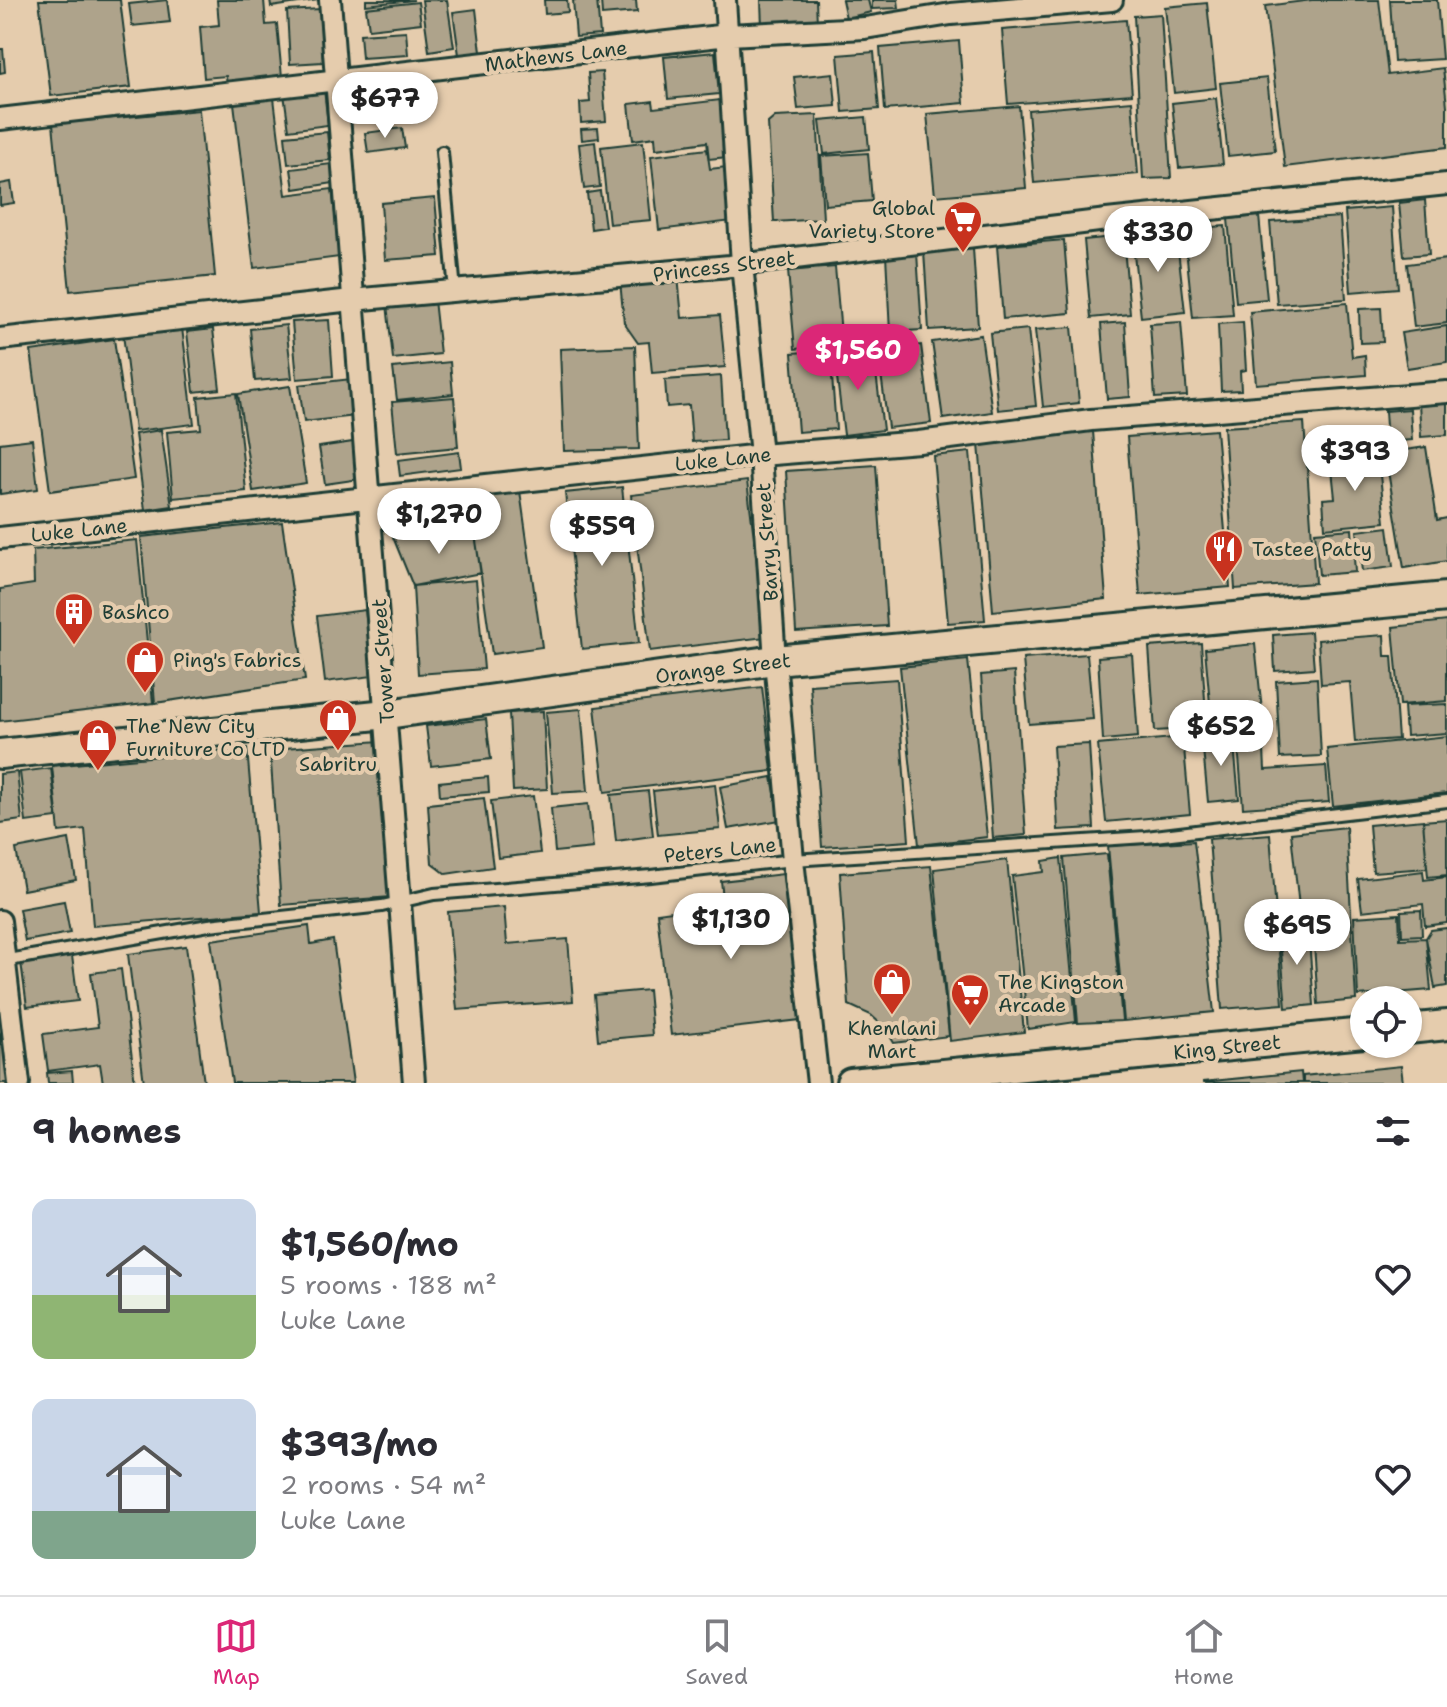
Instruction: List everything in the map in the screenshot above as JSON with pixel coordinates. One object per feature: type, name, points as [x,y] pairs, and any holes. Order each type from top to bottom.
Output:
[{"type":"street","name":"Tower Street","points":[[330,0],[414,1083]]},
{"type":"street","name":"Barry Street","points":[[725,0],[742,264],[761,455],[775,660],[818,1083]]},
{"type":"street","name":"Mathews Lane","points":[[0,119],[728,35],[865,28],[951,14],[1112,0]]},
{"type":"street","name":"Princess Street","points":[[0,339],[352,300],[742,264],[1107,220],[1447,184]]},
{"type":"street","name":"Luke Lane","points":[[0,538],[761,455],[919,442],[1091,420],[1447,392]]},
{"type":"street","name":"Orange Street","points":[[0,754],[387,714],[775,660],[1447,597]]},
{"type":"street","points":[[0,921],[2,961],[19,1083]]},
{"type":"street","points":[[1422,1028],[1447,1025]]},
{"type":"street","name":"King Street","points":[[851,1083],[1350,1034]]},
{"type":"lane","points":[[442,152],[455,291]]},
{"type":"lane","name":"Peters Lane","points":[[2,961],[209,925],[402,902],[434,894],[651,876],[793,860],[1146,837],[1447,801]]},
{"type":"building","points":[[39,0],[120,0],[131,87],[51,96]]},
{"type":"building","points":[[167,0],[170,22],[132,26],[129,4]]},
{"type":"building","points":[[217,0],[264,0],[266,25],[277,24],[282,77],[249,80],[250,87],[227,89],[226,76],[204,78],[200,27],[219,25]]},
{"type":"building","points":[[270,0],[318,0],[271,7]]},
{"type":"building","points":[[366,0],[414,0],[366,5]]},
{"type":"building","points":[[422,0],[447,0],[454,47],[429,51]]},
{"type":"building","points":[[544,0],[567,0],[568,12],[545,14]]},
{"type":"building","points":[[573,0],[597,0],[600,35],[576,37]]},
{"type":"building","points":[[601,0],[636,0],[637,12],[602,15]]},
{"type":"building","points":[[761,0],[816,0],[817,24],[762,27]]},
{"type":"building","points":[[842,0],[868,0],[871,12],[846,18]]},
{"type":"building","points":[[872,0],[898,0],[899,8],[872,9]]},
{"type":"building","points":[[1312,0],[1379,0],[1388,75],[1443,68],[1447,147],[1285,167],[1265,6]]},
{"type":"building","points":[[1390,0],[1437,0],[1442,59],[1394,62]]},
{"type":"building","points":[[418,2],[421,23],[369,29],[366,8]]},
{"type":"building","points":[[1207,3],[1216,88],[1174,93],[1165,7]]},
{"type":"building","points":[[320,9],[323,62],[290,64],[287,11]]},
{"type":"building","points":[[476,9],[481,52],[459,55],[453,12]]},
{"type":"building","points":[[1161,14],[1171,178],[1143,179],[1134,16]]},
{"type":"building","points":[[1126,20],[1132,94],[1008,104],[1002,30]]},
{"type":"building","points":[[406,31],[408,55],[362,58],[360,34]]},
{"type":"building","points":[[959,41],[964,103],[885,110],[880,48]]},
{"type":"building","points":[[0,49],[3,49],[5,72],[0,73]]},
{"type":"building","points":[[715,52],[719,94],[668,99],[664,57]]},
{"type":"building","points":[[874,52],[879,109],[843,112],[838,55]]},
{"type":"building","points":[[602,72],[606,121],[581,123],[580,103],[590,102],[588,73]]},
{"type":"building","points":[[833,73],[836,106],[798,109],[794,77]]},
{"type":"building","points":[[1267,78],[1275,151],[1228,156],[1220,83]]},
{"type":"building","points":[[324,89],[328,125],[289,130],[284,94]]},
{"type":"building","points":[[274,98],[286,195],[332,189],[340,257],[254,268],[234,103]]},
{"type":"building","points":[[1216,98],[1223,164],[1179,168],[1172,103]]},
{"type":"building","points":[[720,100],[727,157],[709,159],[707,142],[656,149],[655,137],[633,140],[629,104],[653,101],[654,108]]},
{"type":"building","points":[[1132,101],[1138,174],[1034,183],[1028,110]]},
{"type":"building","points":[[1019,106],[1026,188],[935,196],[927,114]]},
{"type":"building","points":[[199,110],[215,276],[70,291],[53,124]]},
{"type":"building","points":[[817,115],[823,219],[774,222],[768,123],[775,117]]},
{"type":"building","points":[[866,117],[869,149],[824,154],[820,121]]},
{"type":"building","points":[[402,128],[405,148],[368,153],[365,133]]},
{"type":"building","points":[[598,128],[599,138],[582,140],[581,129]]},
{"type":"building","points":[[327,132],[330,160],[288,164],[285,136]]},
{"type":"building","points":[[595,142],[600,187],[584,189],[579,144]]},
{"type":"building","points":[[643,142],[651,220],[609,224],[601,147]]},
{"type":"building","points":[[707,149],[710,169],[726,167],[733,221],[659,230],[651,156]]},
{"type":"building","points":[[868,153],[872,201],[825,205],[821,156]]},
{"type":"building","points":[[331,164],[334,183],[294,189],[291,169]]},
{"type":"building","points":[[11,182],[14,203],[0,205],[0,184]]},
{"type":"building","points":[[600,191],[605,227],[591,229],[587,193]]},
{"type":"building","points":[[435,198],[440,256],[385,260],[381,203]]},
{"type":"building","points":[[1425,200],[1429,254],[1404,256],[1399,203]]},
{"type":"building","points":[[1392,207],[1398,288],[1351,292],[1345,211]]},
{"type":"building","points":[[1259,216],[1267,299],[1236,302],[1228,219]]},
{"type":"building","points":[[1340,217],[1346,299],[1277,304],[1270,222]]},
{"type":"building","points":[[1225,226],[1233,315],[1193,318],[1184,229]]},
{"type":"building","points":[[1176,232],[1185,312],[1141,317],[1132,237]]},
{"type":"building","points":[[1123,236],[1130,314],[1091,318],[1084,240]]},
{"type":"building","points":[[1064,240],[1070,313],[1003,319],[997,246]]},
{"type":"building","points":[[973,248],[978,327],[929,330],[924,251]]},
{"type":"building","points":[[917,253],[922,330],[890,332],[886,255]]},
{"type":"building","points":[[1447,259],[1447,323],[1414,327],[1407,264]]},
{"type":"building","points":[[835,267],[842,345],[795,349],[788,271]]},
{"type":"building","points":[[678,276],[682,318],[720,315],[725,367],[652,373],[649,342],[638,343],[624,323],[620,281]]},
{"type":"building","points":[[434,300],[440,354],[393,359],[387,304]]},
{"type":"building","points":[[1347,303],[1352,357],[1365,355],[1366,375],[1256,384],[1250,312]]},
{"type":"building","points":[[1381,308],[1383,342],[1360,343],[1359,309]]},
{"type":"building","points":[[329,320],[333,376],[297,379],[292,322]]},
{"type":"building","points":[[1125,322],[1130,397],[1107,399],[1101,324]]},
{"type":"building","points":[[1181,322],[1187,396],[1155,398],[1150,324]]},
{"type":"building","points":[[1243,322],[1246,370],[1240,371],[1241,390],[1221,391],[1218,324]]},
{"type":"building","points":[[286,325],[292,378],[255,381],[250,329]]},
{"type":"building","points":[[1447,326],[1447,362],[1407,368],[1401,333]]},
{"type":"building","points":[[1072,327],[1079,403],[1043,407],[1035,330]]},
{"type":"building","points":[[182,328],[194,424],[135,431],[123,334]]},
{"type":"building","points":[[213,329],[220,389],[194,392],[187,332]]},
{"type":"building","points":[[1028,329],[1036,406],[998,410],[990,333]]},
{"type":"building","points":[[981,335],[992,412],[943,419],[932,342]]},
{"type":"building","points":[[114,339],[134,479],[50,491],[31,351]]},
{"type":"building","points":[[921,345],[931,423],[888,428],[878,350]]},
{"type":"building","points":[[635,346],[639,449],[564,451],[560,349]]},
{"type":"building","points":[[873,348],[883,430],[844,435],[834,353]]},
{"type":"building","points":[[830,350],[836,429],[798,432],[792,353]]},
{"type":"building","points":[[450,362],[453,394],[397,400],[393,368]]},
{"type":"building","points":[[721,376],[725,440],[692,442],[689,405],[667,407],[665,380]]},
{"type":"building","points":[[351,379],[355,416],[304,422],[299,385]]},
{"type":"building","points":[[290,386],[306,483],[253,491],[238,394]]},
{"type":"building","points":[[236,393],[246,491],[173,498],[167,432],[201,429],[198,397]]},
{"type":"building","points":[[454,397],[458,447],[397,453],[392,402]]},
{"type":"building","points":[[1447,402],[1447,435],[1421,437],[1419,403]]},
{"type":"building","points":[[1410,409],[1412,440],[1387,442],[1385,411]]},
{"type":"building","points":[[1304,422],[1315,583],[1235,589],[1224,427]]},
{"type":"building","points":[[161,430],[172,506],[145,510],[135,434]]},
{"type":"building","points":[[1216,430],[1230,587],[1140,595],[1127,437]]},
{"type":"building","points":[[1093,431],[1106,599],[993,611],[979,444]]},
{"type":"building","points":[[32,439],[38,489],[0,494],[0,443]]},
{"type":"building","points":[[353,442],[360,479],[325,484],[319,447]]},
{"type":"building","points":[[1426,447],[1437,520],[1447,518],[1447,561],[1404,568],[1385,453]]},
{"type":"building","points":[[459,452],[461,468],[400,476],[398,460]]},
{"type":"building","points":[[970,452],[985,620],[948,623],[933,456]]},
{"type":"building","points":[[1378,456],[1385,522],[1325,528],[1323,499],[1335,498],[1331,460]]},
{"type":"building","points":[[876,465],[887,626],[796,632],[786,471]]},
{"type":"building","points":[[747,481],[766,637],[650,651],[631,495]]},
{"type":"building","points":[[622,487],[639,643],[582,649],[565,493]]},
{"type":"building","points":[[520,491],[542,647],[492,654],[470,498]]},
{"type":"building","points":[[282,522],[305,680],[155,703],[141,537]]},
{"type":"building","points":[[1388,527],[1393,567],[1362,571],[1357,531]]},
{"type":"building","points":[[474,528],[481,573],[413,586],[393,537]]},
{"type":"building","points":[[1352,529],[1355,572],[1319,575],[1315,532]]},
{"type":"building","name":"Bashco","points":[[137,540],[153,703],[0,721],[0,589],[34,584],[33,550]]},
{"type":"building","points":[[476,580],[484,669],[418,674],[413,586]]},
{"type":"building","points":[[365,610],[373,676],[325,682],[317,616]]},
{"type":"building","points":[[1447,621],[1447,701],[1400,705],[1393,627]]},
{"type":"building","points":[[1311,632],[1314,668],[1275,671],[1273,635]]},
{"type":"building","points":[[1384,635],[1385,656],[1392,656],[1398,739],[1355,742],[1350,682],[1321,684],[1318,640]]},
{"type":"building","points":[[1201,643],[1207,728],[1155,731],[1149,647]]},
{"type":"building","points":[[1255,644],[1263,720],[1212,725],[1205,649]]},
{"type":"building","points":[[1087,654],[1093,719],[1029,724],[1023,659]]},
{"type":"building","points":[[1132,654],[1138,737],[1103,740],[1098,657]]},
{"type":"building","points":[[968,660],[987,837],[919,845],[900,667]]},
{"type":"building","points":[[1014,672],[1026,835],[993,838],[981,675]]},
{"type":"building","points":[[1317,678],[1321,756],[1280,758],[1276,681]]},
{"type":"building","points":[[897,679],[909,841],[822,847],[810,685]]},
{"type":"building","points":[[762,687],[772,771],[605,792],[595,707]]},
{"type":"building","points":[[1447,704],[1447,733],[1406,736],[1404,706]]},
{"type":"building","points":[[581,709],[588,791],[553,793],[546,712]]},
{"type":"building","points":[[543,711],[547,789],[513,791],[509,713]]},
{"type":"building","points":[[486,719],[491,759],[431,766],[426,726]]},
{"type":"building","points":[[1263,729],[1265,770],[1326,766],[1329,802],[1243,808],[1237,731]]},
{"type":"building","points":[[1233,734],[1239,799],[1208,802],[1202,738]]},
{"type":"building","points":[[1447,736],[1447,793],[1333,806],[1327,749]]},
{"type":"building","points":[[1183,737],[1190,814],[1106,822],[1098,745]]},
{"type":"building","points":[[380,741],[392,897],[281,905],[270,749]]},
{"type":"building","points":[[1089,744],[1094,828],[1058,830],[1053,746]]},
{"type":"building","points":[[247,748],[261,912],[93,926],[85,829],[59,832],[52,766]]},
{"type":"building","points":[[51,768],[57,818],[26,822],[20,772]]},
{"type":"building","points":[[17,772],[22,820],[0,823],[0,774]]},
{"type":"building","points":[[488,777],[489,792],[440,796],[439,782]]},
{"type":"building","points":[[772,777],[780,820],[728,829],[720,787]]},
{"type":"building","points":[[715,784],[720,829],[658,835],[653,791]]},
{"type":"building","points":[[648,791],[653,836],[616,841],[611,795]]},
{"type":"building","points":[[533,796],[540,853],[498,858],[491,801]]},
{"type":"building","points":[[484,798],[493,867],[446,874],[432,863],[428,804]]},
{"type":"building","points":[[588,804],[593,848],[555,852],[551,808]]},
{"type":"building","points":[[1447,819],[1447,875],[1428,877],[1423,821]]},
{"type":"building","points":[[1423,820],[1427,868],[1373,872],[1369,825]]},
{"type":"building","points":[[1346,827],[1355,986],[1350,986],[1350,1001],[1318,1004],[1312,914],[1300,916],[1291,833]]},
{"type":"building","points":[[1270,834],[1283,1004],[1222,1009],[1209,839]]},
{"type":"building","points":[[69,839],[76,880],[23,890],[16,849]]},
{"type":"building","points":[[1194,841],[1214,1012],[1124,1021],[1108,846]]},
{"type":"building","points":[[1107,854],[1122,1021],[1078,1023],[1064,858]]},
{"type":"building","points":[[1061,858],[1076,1022],[1028,1029],[1012,876],[1044,872],[1043,861]]},
{"type":"building","points":[[1007,860],[1024,1032],[950,1041],[934,869]]},
{"type":"building","points":[[931,866],[949,1036],[894,1043],[885,1028],[871,1015],[849,1005],[840,873]]},
{"type":"building","points":[[1423,871],[1424,880],[1447,877],[1447,923],[1425,926],[1423,904],[1362,911],[1358,879]]},
{"type":"building","points":[[783,874],[800,1020],[671,1035],[657,913],[686,909],[688,919],[725,915],[721,881]]},
{"type":"building","points":[[64,901],[70,933],[25,941],[19,909]]},
{"type":"building","points":[[504,907],[507,944],[568,939],[573,1001],[457,1010],[448,912]]},
{"type":"building","points":[[1421,910],[1422,935],[1402,936],[1401,911]]},
{"type":"building","points":[[1399,914],[1400,939],[1426,938],[1431,990],[1422,991],[1422,986],[1357,986],[1354,917]]},
{"type":"building","points":[[309,926],[311,944],[333,940],[353,1083],[232,1083],[211,940]]},
{"type":"building","points":[[1308,927],[1314,1005],[1286,1008],[1279,928]]},
{"type":"building","points":[[1447,928],[1447,986],[1435,988],[1426,938],[1431,930]]},
{"type":"building","points":[[186,946],[204,1083],[144,1083],[128,954]]},
{"type":"building","points":[[72,956],[78,1001],[27,1007],[21,962]]},
{"type":"building","points":[[121,969],[135,1083],[103,1083],[100,1064],[48,1071],[43,1034],[98,1027],[91,973]]},
{"type":"building","points":[[648,990],[652,1035],[598,1040],[594,995]]},
{"type":"building","points":[[14,1031],[20,1083],[0,1083],[0,1033]]},
{"type":"building","points":[[1401,1066],[1403,1083],[1303,1083],[1303,1076]]},
{"type":"building","points":[[72,1071],[73,1083],[48,1083],[47,1073]]},
{"type":"building","points":[[1301,1072],[1302,1083],[1203,1083],[1203,1082]]},
{"type":"place","name":"Global Variety Store","points":[[963,254]]},
{"type":"place","name":"Tastee Patty","points":[[1224,583]]},
{"type":"place","name":"Bashco","points":[[74,646]]},
{"type":"place","name":"Ping's Fabrics","points":[[145,694]]},
{"type":"place","name":"Sabritru","points":[[338,752]]},
{"type":"place","name":"The New City Furniture Co LTD","points":[[98,772]]},
{"type":"place","name":"Khemlani Mart","points":[[892,1016]]},
{"type":"place","name":"The Kingston Arcade","points":[[970,1027]]}]
